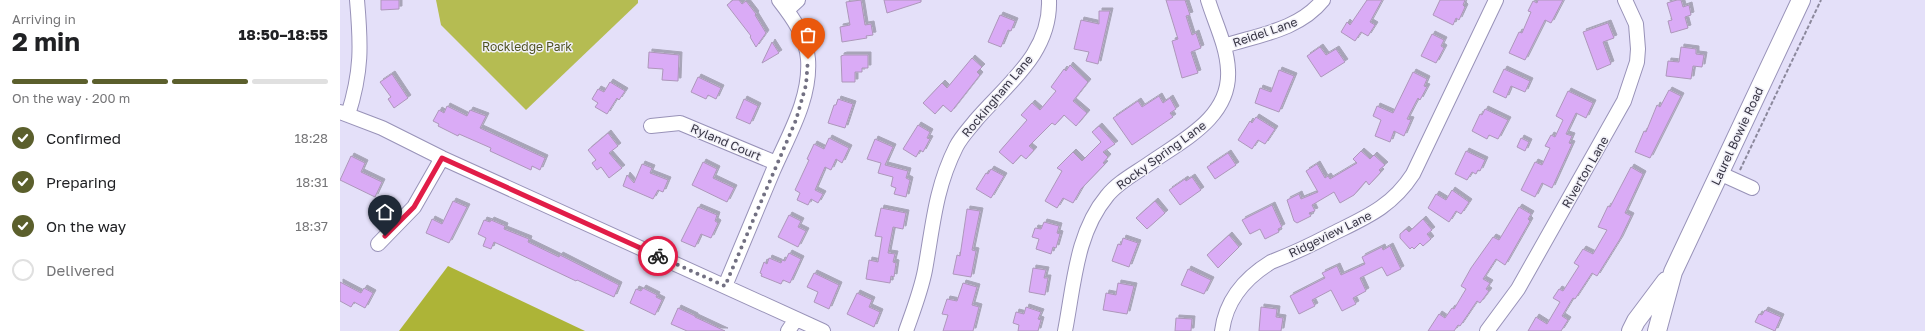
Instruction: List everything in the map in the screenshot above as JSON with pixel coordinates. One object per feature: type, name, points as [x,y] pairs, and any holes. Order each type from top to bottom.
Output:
[{"type":"main road","name":"Laurel Bowie Road","points":[[1631,331],[1636,321],[1672,272],[1801,0]]},
{"type":"main road","name":"Laurel Bowie Road","points":[[1657,331],[1672,272]]},
{"type":"street","points":[[357,0],[360,37],[357,86],[344,113],[382,128],[442,158],[823,331]]},
{"type":"street","points":[[725,286],[803,99],[808,69],[806,47],[802,37],[783,5],[798,0]]},
{"type":"street","name":"Rockingham Lane","points":[[906,331],[920,293],[925,271],[935,204],[947,166],[956,146],[966,132],[1036,51],[1044,35],[1048,21],[1049,0]]},
{"type":"street","name":"Rocky Spring Lane","points":[[1065,331],[1078,258],[1083,240],[1101,203],[1116,186],[1190,136],[1211,118],[1219,106],[1227,87],[1228,69],[1224,46],[1208,0]]},
{"type":"street","name":"Reidel Lane","points":[[1224,46],[1283,28],[1304,19],[1323,0]]},
{"type":"street","name":"Ridgeview Lane","points":[[1222,331],[1223,318],[1234,295],[1261,268],[1380,210],[1404,188],[1413,174],[1496,0]]},
{"type":"street","name":"Riverton Lane","points":[[1487,331],[1518,289],[1624,101],[1637,62],[1638,49],[1636,24],[1625,0]]},
{"type":"street","name":"Ryland Court","points":[[651,126],[680,123],[776,164]]},
{"type":"street","points":[[378,244],[414,207],[442,158]]},
{"type":"street","points":[[1720,173],[1752,188]]},
{"type":"street","points":[[788,331],[796,319]]},
{"type":"path","points":[[1736,180],[1821,0]]},
{"type":"green space","name":"Rockledge Park","points":[[436,0],[638,0],[638,3],[526,110],[441,25]]},
{"type":"shaded area","points":[[448,266],[585,331],[399,331]]},
{"type":"building","points":[[381,0],[399,0],[399,9],[381,10]]},
{"type":"building","points":[[733,0],[739,0],[742,4],[746,1],[756,14],[755,15],[766,33],[756,47],[750,37],[751,36],[727,5]]},
{"type":"building","points":[[861,0],[865,25],[871,24],[873,35],[866,36],[867,38],[842,42],[840,27],[850,25],[846,2]]},
{"type":"building","points":[[884,0],[921,0],[921,2],[887,13]]},
{"type":"building","points":[[1166,0],[1185,0],[1190,15],[1186,16],[1192,35],[1196,33],[1201,48],[1191,52],[1198,73],[1182,78],[1172,41],[1178,39]]},
{"type":"building","points":[[1367,0],[1382,0],[1370,22],[1375,25],[1368,36],[1361,32],[1355,41],[1341,32],[1347,22],[1350,25]]},
{"type":"building","points":[[1440,0],[1465,0],[1463,5],[1465,7],[1459,20],[1456,18],[1453,25],[1433,15]]},
{"type":"building","points":[[1538,0],[1563,0],[1551,23],[1545,20],[1525,60],[1509,53],[1519,32],[1522,33],[1531,12],[1528,11],[1533,1],[1537,3]]},
{"type":"building","points":[[1681,0],[1683,7],[1689,5],[1691,15],[1685,17],[1688,28],[1671,33],[1668,21],[1672,20],[1667,3]]},
{"type":"building","points":[[1099,11],[1110,11],[1098,64],[1086,61],[1089,52],[1074,49],[1081,20],[1099,24]]},
{"type":"building","points":[[1000,15],[1015,21],[1011,31],[1008,30],[1001,47],[988,42]]},
{"type":"building","points":[[1608,23],[1614,38],[1603,42],[1611,64],[1597,70],[1583,32]]},
{"type":"building","points":[[1432,34],[1444,40],[1441,46],[1444,48],[1436,63],[1421,56]]},
{"type":"building","points":[[772,42],[779,53],[762,63]]},
{"type":"building","points":[[1320,47],[1326,55],[1336,49],[1345,62],[1321,77],[1307,56]]},
{"type":"building","points":[[1681,47],[1696,49],[1696,54],[1704,55],[1702,67],[1693,66],[1691,79],[1666,76],[1668,61],[1679,62]]},
{"type":"building","points":[[649,52],[679,55],[678,81],[662,80],[663,69],[648,68]]},
{"type":"building","points":[[868,55],[868,68],[862,68],[862,72],[855,72],[855,82],[842,82],[841,56]]},
{"type":"building","points":[[972,58],[982,67],[977,72],[980,75],[951,112],[943,105],[935,114],[923,103],[942,83],[947,88]]},
{"type":"building","points":[[1070,65],[1088,82],[1073,101],[1087,113],[1076,126],[1064,115],[1055,125],[1052,123],[1029,146],[1034,150],[1026,159],[1021,155],[1013,164],[999,152],[1027,120],[1021,115],[1032,103],[1040,110],[1056,91],[1051,87],[1064,69],[1066,71]]},
{"type":"building","points":[[1504,69],[1530,81],[1525,92],[1511,86],[1506,98],[1493,92]]},
{"type":"building","points":[[1279,70],[1294,76],[1279,112],[1255,103],[1260,88],[1271,92]]},
{"type":"building","points":[[1413,72],[1427,79],[1424,86],[1427,87],[1420,100],[1418,98],[1407,119],[1411,120],[1404,136],[1394,131],[1390,142],[1375,136],[1381,120],[1373,116],[1377,106],[1393,113]]},
{"type":"building","points":[[392,74],[408,98],[394,108],[388,99],[391,97],[380,82]]},
{"type":"building","points":[[698,77],[721,88],[716,99],[708,95],[706,99],[691,92]]},
{"type":"building","points":[[610,82],[625,91],[619,100],[617,98],[607,114],[595,107],[598,103],[592,99],[598,89],[604,92]]},
{"type":"building","points":[[1669,90],[1681,96],[1650,158],[1635,152],[1644,131],[1646,132],[1657,105],[1660,107]]},
{"type":"building","points":[[1568,91],[1593,103],[1586,118],[1576,113],[1566,134],[1572,136],[1569,143],[1572,144],[1552,188],[1542,183],[1535,197],[1521,190],[1535,162],[1542,165],[1550,148],[1545,146],[1551,135],[1555,137],[1563,120],[1556,116]]},
{"type":"building","points":[[1159,96],[1163,103],[1170,98],[1176,109],[1170,113],[1173,117],[1132,145],[1113,118],[1138,101],[1142,107]]},
{"type":"building","points":[[744,99],[758,106],[750,124],[736,118]]},
{"type":"building","points":[[838,99],[853,104],[845,128],[828,123],[834,105],[836,105]]},
{"type":"building","points":[[447,106],[467,116],[470,110],[486,116],[480,128],[545,158],[540,170],[532,166],[531,170],[490,151],[491,148],[459,134],[458,136],[438,126],[439,124],[433,121],[439,110],[444,113]]},
{"type":"building","points":[[1485,109],[1508,120],[1498,139],[1489,135],[1487,139],[1472,131],[1480,114],[1482,115]]},
{"type":"building","points":[[1256,117],[1275,129],[1265,144],[1258,140],[1252,149],[1238,140],[1250,121],[1252,123]]},
{"type":"building","points":[[918,125],[930,132],[927,138],[930,139],[923,152],[920,150],[916,157],[903,149]]},
{"type":"building","points":[[1099,126],[1115,144],[1103,152],[1108,157],[1103,163],[1105,164],[1081,189],[1073,203],[1063,198],[1057,208],[1045,201],[1062,171],[1057,168],[1073,152],[1082,161],[1101,142],[1092,132]]},
{"type":"building","points":[[608,133],[618,146],[609,153],[622,168],[609,178],[601,167],[597,170],[592,163],[596,160],[588,150]]},
{"type":"building","points":[[829,138],[849,148],[842,163],[836,159],[831,170],[825,167],[815,190],[823,194],[818,203],[811,199],[808,205],[797,200],[800,193],[795,190],[809,160],[807,159],[814,144],[824,149]]},
{"type":"building","points":[[1521,138],[1529,142],[1525,151],[1517,147]]},
{"type":"building","points":[[875,139],[893,147],[885,165],[908,171],[906,178],[910,180],[906,197],[894,194],[896,188],[891,186],[893,177],[878,173],[881,163],[867,159]]},
{"type":"building","points":[[1361,151],[1370,159],[1374,155],[1385,165],[1379,170],[1381,172],[1369,185],[1366,181],[1354,195],[1340,203],[1334,192],[1312,205],[1315,211],[1309,213],[1311,216],[1297,223],[1294,221],[1287,200],[1299,194],[1301,199],[1318,192],[1306,171],[1317,164],[1325,178],[1328,176],[1330,179],[1357,163],[1353,159]]},
{"type":"building","points":[[1466,151],[1485,160],[1480,171],[1478,170],[1476,174],[1472,172],[1467,180],[1455,174]]},
{"type":"building","points":[[1228,153],[1236,165],[1215,179],[1207,167]]},
{"type":"building","points":[[351,156],[365,163],[361,172],[382,182],[375,197],[340,180]]},
{"type":"building","points":[[703,162],[717,169],[713,178],[734,188],[727,202],[692,185]]},
{"type":"building","points":[[642,164],[652,168],[650,173],[668,180],[663,192],[658,190],[653,199],[623,186],[627,175],[634,183]]},
{"type":"building","points":[[1631,167],[1643,174],[1625,213],[1631,216],[1620,239],[1597,276],[1592,273],[1575,299],[1573,298],[1562,316],[1568,320],[1561,331],[1528,331],[1536,317],[1547,324],[1560,302],[1553,298],[1559,289],[1563,291],[1579,266],[1574,263],[1583,249],[1593,254],[1607,230],[1598,227],[1608,206],[1610,207]]},
{"type":"building","points":[[991,169],[1004,176],[991,198],[976,189],[986,173],[988,174]]},
{"type":"building","points":[[1192,177],[1201,190],[1180,205],[1169,190],[1185,179],[1186,181]]},
{"type":"building","points":[[1452,190],[1469,202],[1461,214],[1456,211],[1449,222],[1428,208],[1436,194],[1446,200]]},
{"type":"building","points":[[453,201],[467,207],[449,243],[426,233],[432,219],[442,224]]},
{"type":"building","points":[[1155,201],[1165,213],[1147,229],[1136,218]]},
{"type":"building","points":[[1272,205],[1282,227],[1278,229],[1279,232],[1265,239],[1260,229],[1250,234],[1242,220]]},
{"type":"building","points":[[698,207],[717,215],[715,221],[718,223],[711,238],[701,234],[695,247],[681,241]]},
{"type":"building","points":[[1519,207],[1531,214],[1528,219],[1530,221],[1505,265],[1496,259],[1483,279],[1490,283],[1486,289],[1489,291],[1480,303],[1477,301],[1460,326],[1458,325],[1454,331],[1428,331],[1439,314],[1445,318],[1452,308],[1454,309],[1466,289],[1461,286],[1471,268],[1493,237],[1499,240]]},
{"type":"building","points":[[881,208],[906,213],[903,229],[893,227],[888,253],[895,254],[893,262],[896,263],[894,277],[891,276],[890,283],[866,279],[869,260],[878,262],[882,237],[875,236]]},
{"type":"building","points":[[967,209],[980,211],[972,250],[976,251],[971,277],[953,274],[957,255],[960,256]]},
{"type":"building","points":[[789,215],[801,221],[798,227],[806,231],[798,247],[778,237]]},
{"type":"building","points":[[1423,219],[1432,230],[1427,234],[1431,239],[1423,246],[1420,243],[1414,249],[1412,247],[1410,249],[1400,238],[1400,234],[1406,229],[1409,232]]},
{"type":"building","points":[[484,220],[490,222],[491,220],[505,226],[504,229],[529,239],[528,242],[559,257],[560,255],[619,285],[614,297],[577,280],[576,281],[494,242],[491,249],[483,246],[486,238],[478,234]]},
{"type":"building","points":[[1044,222],[1059,226],[1057,233],[1060,234],[1056,248],[1053,247],[1051,254],[1036,249],[1039,239],[1032,237],[1035,228],[1041,229]]},
{"type":"building","points":[[1229,235],[1239,247],[1218,268],[1207,255]]},
{"type":"building","points":[[1123,238],[1138,243],[1129,267],[1112,261],[1118,244],[1121,245]]},
{"type":"building","points":[[1390,246],[1401,269],[1387,276],[1382,267],[1360,278],[1366,291],[1353,298],[1356,304],[1342,311],[1331,290],[1312,300],[1315,306],[1299,314],[1290,296],[1325,278],[1322,273],[1337,266],[1341,275],[1365,264],[1362,257],[1382,247],[1383,250]]},
{"type":"building","points":[[789,253],[801,259],[790,283],[783,280],[781,284],[761,276],[762,274],[760,273],[764,262],[767,264],[769,258],[781,263],[782,260],[785,261]]},
{"type":"building","points":[[1033,268],[1046,270],[1044,278],[1048,278],[1045,295],[1029,292]]},
{"type":"building","points":[[1188,269],[1211,280],[1204,294],[1181,285]]},
{"type":"building","points":[[814,273],[839,285],[829,309],[814,302],[818,292],[807,287]]},
{"type":"building","points":[[340,282],[361,293],[364,288],[373,293],[365,308],[354,302],[351,307],[340,301]]},
{"type":"building","points":[[963,283],[977,287],[972,305],[979,307],[973,331],[943,331],[948,315],[942,314],[947,299],[957,301]]},
{"type":"building","points":[[1118,283],[1134,286],[1127,314],[1103,310],[1106,293],[1116,295]]},
{"type":"building","points":[[643,288],[657,295],[656,297],[662,300],[655,315],[630,303],[636,289],[641,291]]},
{"type":"building","points":[[857,293],[872,300],[869,307],[880,312],[874,327],[847,314]]},
{"type":"building","points":[[1026,307],[1041,312],[1038,319],[1041,320],[1038,331],[1018,331],[1019,325],[1013,323],[1016,312],[1024,314]]},
{"type":"building","points":[[1261,307],[1277,309],[1276,317],[1283,318],[1281,331],[1259,331]]},
{"type":"building","points":[[678,308],[725,331],[687,331],[671,324]]},
{"type":"building","points":[[1765,310],[1781,317],[1775,331],[1755,322],[1759,314],[1762,315]]},
{"type":"building","points":[[1176,318],[1192,319],[1191,331],[1175,331]]},
{"type":"way so far","points":[[658,256],[725,286],[770,177],[796,120],[806,85],[808,59]]},
{"type":"route","points":[[385,236],[414,207],[442,158],[658,256]]}]
